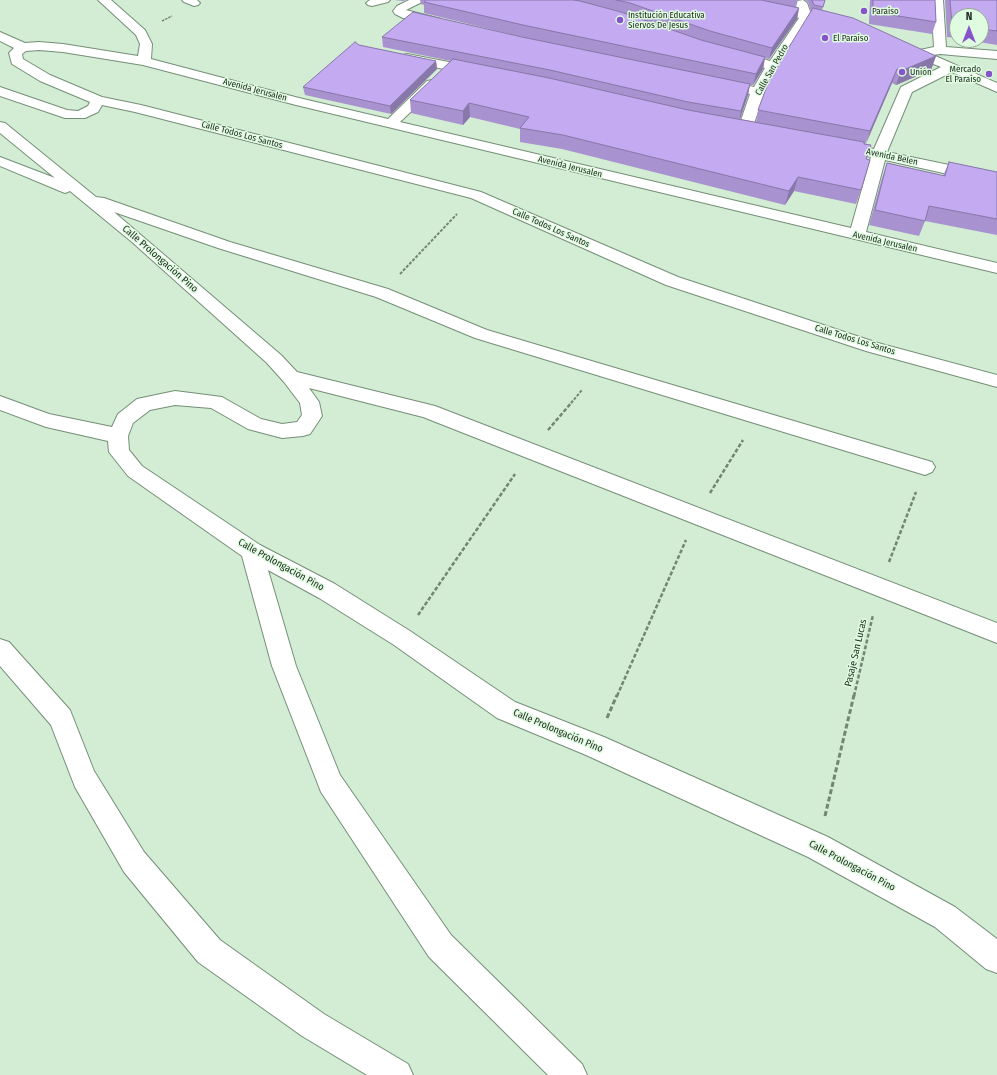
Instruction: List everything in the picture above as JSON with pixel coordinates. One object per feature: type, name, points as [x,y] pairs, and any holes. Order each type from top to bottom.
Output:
[{"type":"street","points":[[0,36],[23,47],[39,46],[63,48],[144,61],[146,44],[141,33],[104,0]]},
{"type":"street","points":[[372,3],[384,0]]},
{"type":"street","points":[[418,0],[401,8],[400,12],[448,25]]},
{"type":"street","points":[[727,0],[806,16],[851,28]]},
{"type":"street","points":[[799,0],[806,16]]},
{"type":"street","points":[[937,0],[940,50]]},
{"type":"street","name":"Calle San Pedro","points":[[745,129],[758,92],[773,66],[806,16]]},
{"type":"street","points":[[893,43],[952,67],[997,88]]},
{"type":"street","points":[[0,91],[65,114],[80,114],[93,109],[98,100],[45,78],[17,61],[15,53],[23,47]]},
{"type":"street","points":[[920,54],[940,50],[997,55]]},
{"type":"street","points":[[727,53],[773,66]]},
{"type":"street","points":[[395,55],[488,74]]},
{"type":"street","name":"Avenida Jerusalen","points":[[144,61],[391,124],[997,268]]},
{"type":"street","points":[[391,124],[450,66]]},
{"type":"street","points":[[857,235],[879,154],[906,90],[952,67]]},
{"type":"street","points":[[704,81],[758,92]]},
{"type":"street","name":"Calle Todos Los Santos","points":[[98,100],[136,108],[476,195],[672,281],[872,347],[997,381]]},
{"type":"street","name":"Calle Prolongación Pino","points":[[0,126],[138,239],[274,359],[309,402],[312,416],[303,429],[282,431],[255,424],[214,402],[175,398],[144,404],[125,418],[118,436],[119,452],[135,471],[252,551],[327,591],[402,638],[506,710],[595,746],[818,847],[945,917],[997,958]]},
{"type":"street","points":[[730,126],[760,132]]},
{"type":"street","name":"Avenida Belen","points":[[827,144],[997,180]]},
{"type":"street","points":[[0,161],[82,194],[224,245],[382,293],[481,334],[925,467]]},
{"type":"street","points":[[290,377],[428,411],[997,633]]},
{"type":"street","points":[[0,403],[46,420],[118,436]]},
{"type":"street","points":[[252,551],[264,601],[284,666],[330,783],[440,946],[571,1075]]},
{"type":"street","points":[[0,649],[61,718],[84,778],[134,862],[209,951],[314,1025],[397,1075]]},
{"type":"path","points":[[382,293],[476,195]]},
{"type":"path","points":[[402,638],[531,451],[599,370]]},
{"type":"path","points":[[595,746],[697,516],[757,417]]},
{"type":"path","name":"Pasaje San Lucas","points":[[818,847],[880,588],[925,467]]},
{"type":"building","points":[[426,0],[580,1],[621,12],[701,40],[765,57],[756,74],[523,25],[424,2]]},
{"type":"building","points":[[616,0],[761,0],[799,8],[772,48],[710,31],[630,3]]},
{"type":"building","points":[[812,0],[825,0],[823,7],[814,5]]},
{"type":"building","points":[[873,0],[935,0],[936,22],[873,12]]},
{"type":"building","points":[[950,0],[997,0],[997,31],[989,30],[989,8],[951,8]]},
{"type":"building","points":[[813,8],[853,18],[936,56],[901,71],[897,69],[870,131],[758,110],[770,78]]},
{"type":"building","points":[[413,12],[522,37],[750,84],[741,111],[688,102],[550,70],[382,37]]},
{"type":"building","points":[[355,42],[359,45],[436,61],[390,106],[303,87]]},
{"type":"building","points":[[453,59],[549,78],[688,110],[864,142],[864,144],[871,145],[866,159],[870,160],[861,190],[798,177],[789,191],[563,135],[520,128],[529,117],[469,103],[463,111],[410,100]]},
{"type":"building","points":[[949,162],[997,172],[997,219],[929,206],[925,221],[875,210],[887,163],[945,176]]},
{"type":"place","name":"Paraíso","points":[[864,11]]},
{"type":"place","name":"Institución Educativa Siervos De Jesus","points":[[620,20]]},
{"type":"place","name":"El Paraíso","points":[[825,38]]},
{"type":"place","name":"Unión","points":[[902,72]]},
{"type":"place","name":"Mercado El Paraíso","points":[[989,74]]}]
